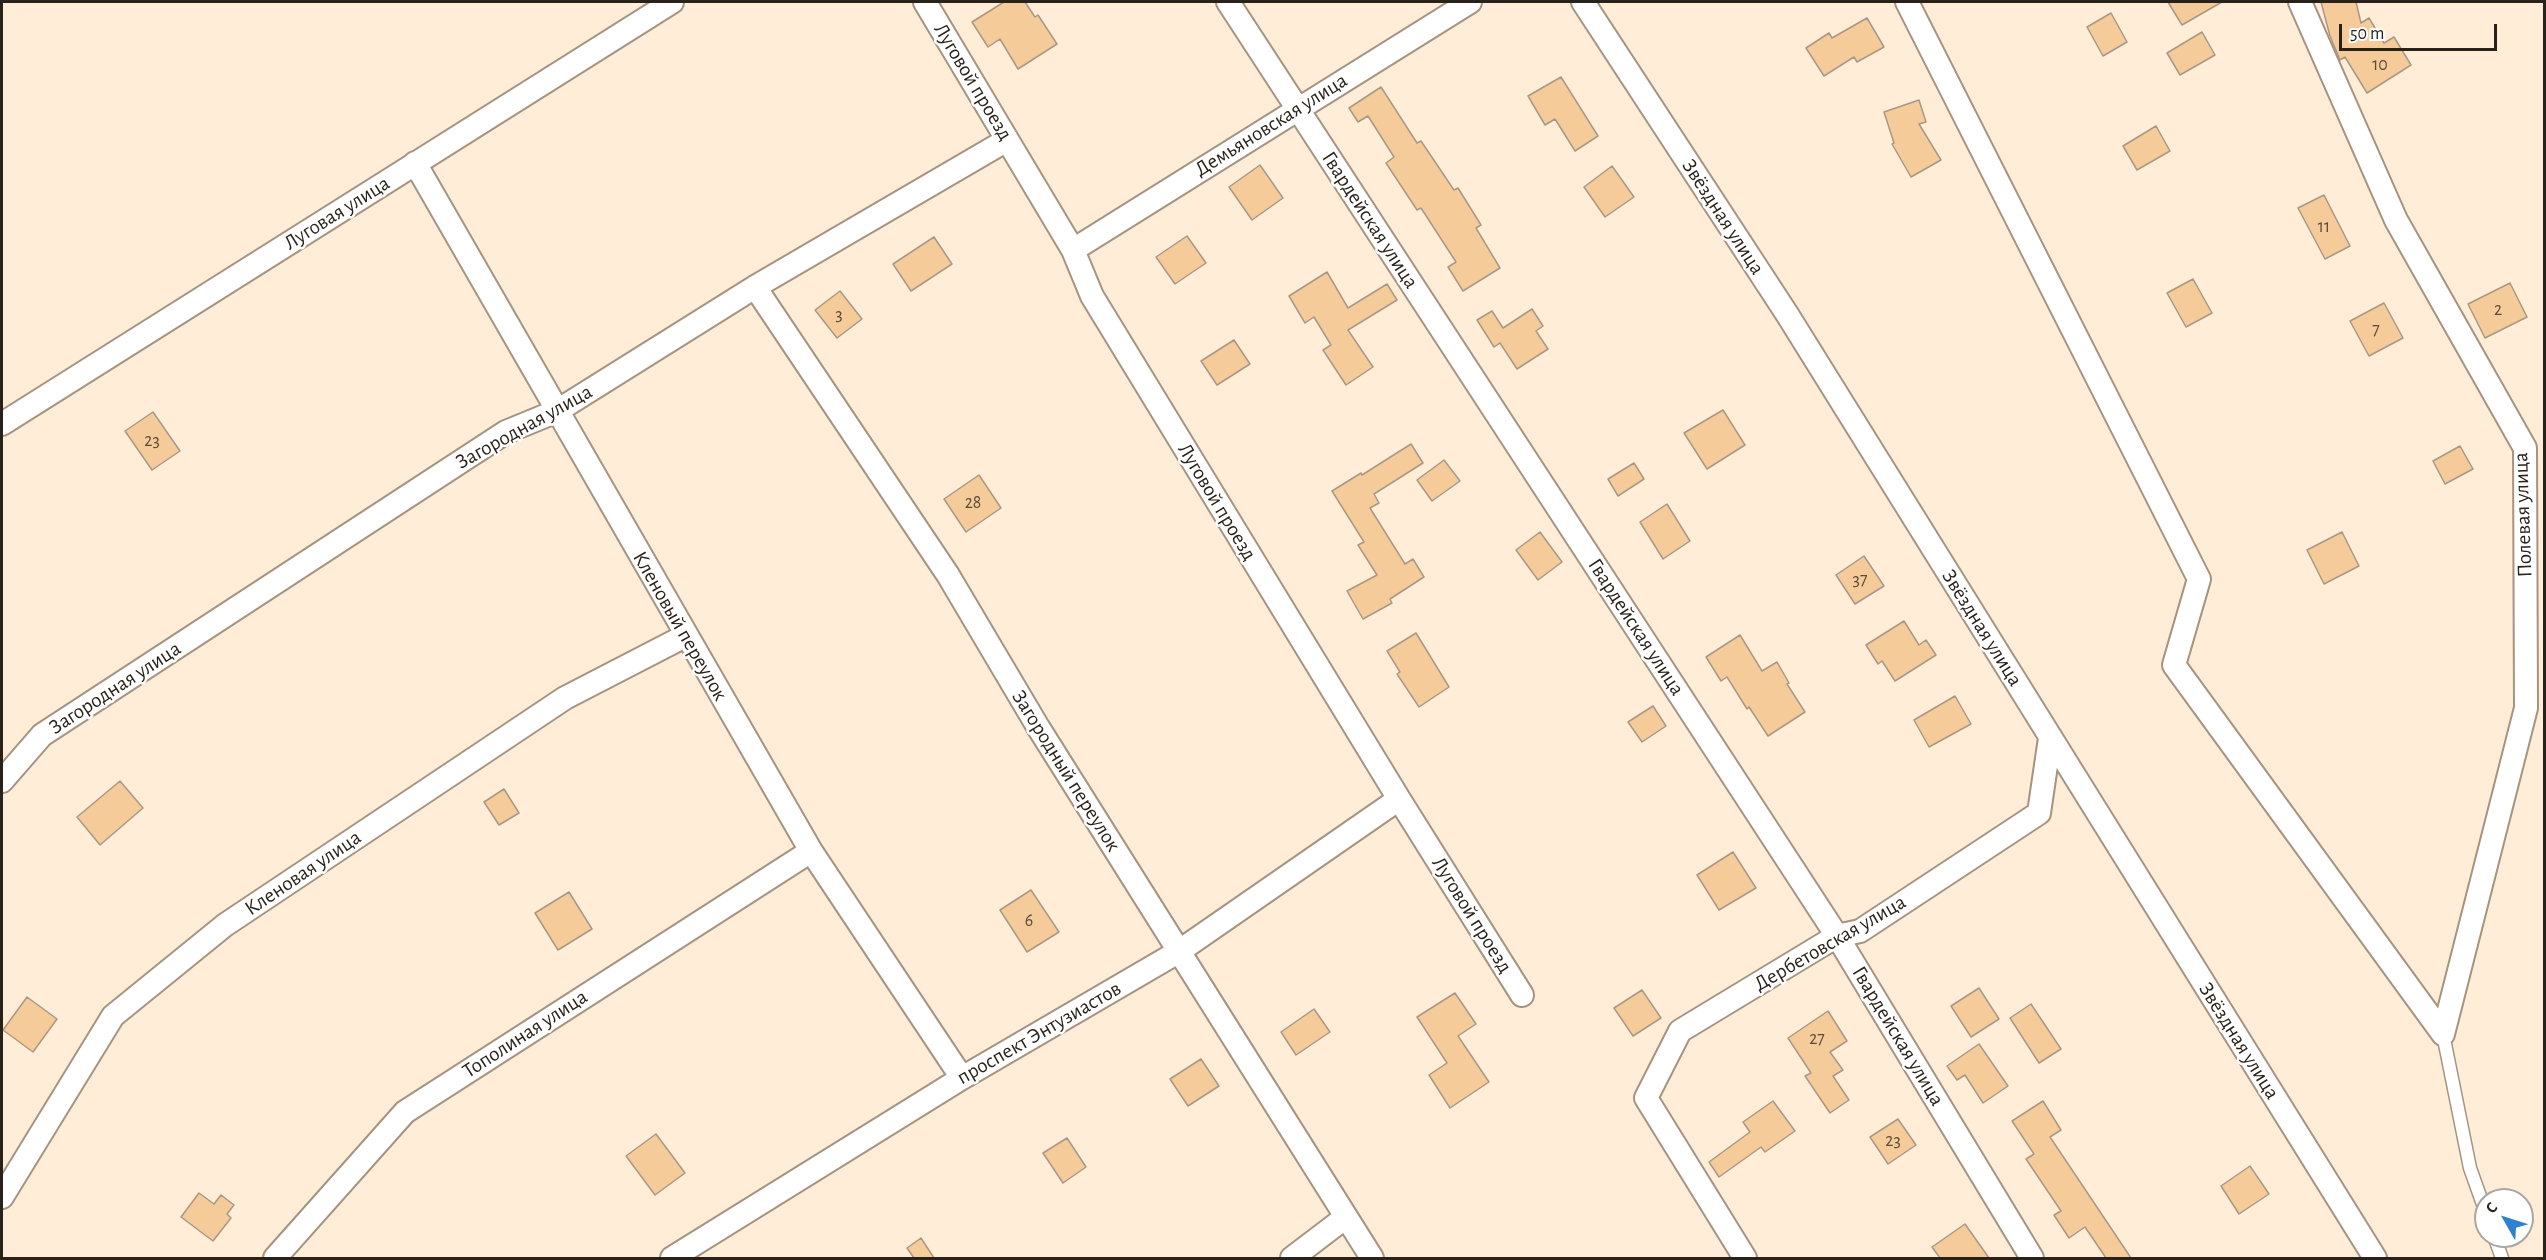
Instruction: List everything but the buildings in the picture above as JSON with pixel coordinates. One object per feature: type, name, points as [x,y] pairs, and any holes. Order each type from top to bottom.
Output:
[{"type":"street","name":"Луговая улица","points":[[2,424],[672,2]]},
{"type":"street","name":"Луговой проезд","points":[[925,2],[1072,250],[1092,297],[1399,799],[1522,994]]},
{"type":"street","name":"Гвардейская улица","points":[[1228,2],[1837,936],[2032,1258]]},
{"type":"street","name":"Демьяновская улица","points":[[1072,250],[1470,2]]},
{"type":"street","name":"Звёздная улица","points":[[1583,2],[1787,314],[2374,1258]]},
{"type":"street","points":[[1907,2],[2199,579],[2174,665],[2443,1034]]},
{"type":"street","name":"Полевая улица","points":[[2300,2],[2396,220],[2525,448],[2526,708],[2443,1034]]},
{"type":"street","name":"Загородная улица","points":[[2,781],[42,735],[506,432],[557,411],[755,287],[1007,140]]},
{"type":"street","name":"Кленовый переулок","points":[[415,163],[685,636],[811,851],[962,1078]]},
{"type":"street","name":"Загородный переулок","points":[[755,287],[948,575],[1038,727],[1372,1258]]},
{"type":"street","name":"Кленовая улица","points":[[2,1197],[113,1016],[225,925],[565,698],[685,636]]},
{"type":"street","name":"Дербетовская улица","points":[[1745,1258],[1646,1098],[1680,1031],[1837,936],[1860,932],[2039,813],[2050,738]]},
{"type":"street","name":"проспект Энтузиастов","points":[[672,1258],[962,1078],[1178,952],[1399,799]]},
{"type":"street","name":"Тополиная улица","points":[[275,1258],[405,1112],[811,851]]},
{"type":"street","points":[[1292,1258],[1346,1217]]},
{"type":"lane","points":[[2443,1034],[2470,1168],[2477,1188]]}]
